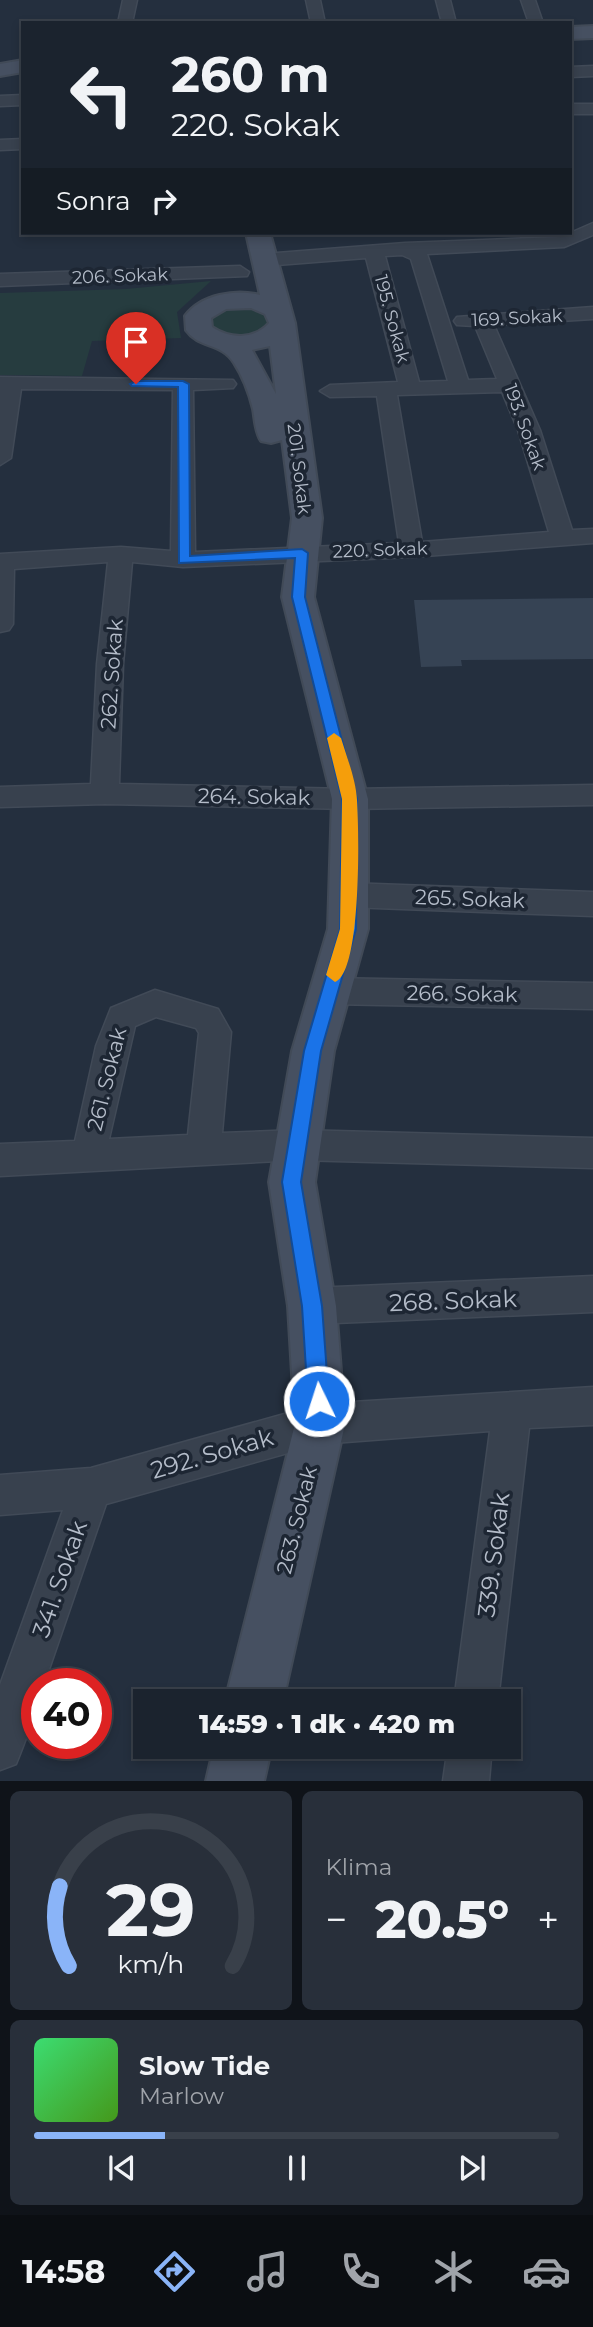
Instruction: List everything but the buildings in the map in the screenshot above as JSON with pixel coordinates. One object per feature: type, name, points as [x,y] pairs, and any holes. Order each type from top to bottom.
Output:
[{"type":"street","points":[[125,21],[130,0]]},
{"type":"street","points":[[313,0],[318,21]]},
{"type":"street","points":[[443,0],[448,21]]},
{"type":"street","points":[[528,0],[536,21]]},
{"type":"street","points":[[572,31],[593,30]]},
{"type":"street","points":[[0,70],[21,66]]},
{"type":"street","points":[[572,72],[593,71]]},
{"type":"street","points":[[0,101],[21,100]]},
{"type":"street","points":[[572,109],[593,108]]},
{"type":"street","points":[[0,145],[21,144]]},
{"type":"street","points":[[564,242],[593,228]]},
{"type":"street","points":[[264,260],[405,249],[593,242]]},
{"type":"street","name":"201. Sokak","points":[[241,247],[264,260],[278,318],[307,519],[302,553],[280,518],[264,392],[248,362],[232,344],[207,337],[197,323],[205,309],[220,303],[241,247]]},
{"type":"street","name":"206. Sokak","points":[[0,280],[241,247]]},
{"type":"street","points":[[405,249],[419,256],[460,387]]},
{"type":"street","name":"195. Sokak","points":[[374,251],[410,387]]},
{"type":"street","points":[[220,303],[255,301],[278,318],[271,336],[259,341],[232,344]]},
{"type":"street","name":"169. Sokak","points":[[441,321],[590,318]]},
{"type":"street","name":"193. Sokak","points":[[482,320],[528,430],[562,537]]},
{"type":"street","points":[[0,458],[5,383],[226,384]]},
{"type":"street","points":[[183,384],[183,560]]},
{"type":"street","points":[[330,391],[510,385]]},
{"type":"street","points":[[386,389],[412,550]]},
{"type":"street","name":"220. Sokak","points":[[1,561],[121,554],[183,560],[412,550],[593,536]]},
{"type":"street","name":"263. Sokak","points":[[257,1689],[320,1424],[312,1306],[292,1182],[313,1051],[348,929],[350,799],[298,597],[302,553]]},
{"type":"street","name":"262. Sokak","points":[[105,794],[110,664],[121,554]]},
{"type":"street","points":[[0,624],[1,561]]},
{"type":"street","name":"264. Sokak","points":[[0,797],[105,794],[350,799],[593,794]]},
{"type":"street","name":"265. Sokak","points":[[348,895],[593,904]]},
{"type":"street","name":"266. Sokak","points":[[330,991],[593,996]]},
{"type":"street","name":"261. Sokak","points":[[89,1153],[112,1046],[122,1017],[155,1003],[207,1018],[215,1032],[204,1148]]},
{"type":"street","points":[[0,1160],[89,1153],[298,1145],[593,1153]]},
{"type":"street","name":"268. Sokak","points":[[312,1306],[593,1294]]},
{"type":"street","name":"292. Sokak","points":[[0,1495],[91,1488],[320,1424],[419,1419],[512,1409],[593,1406]]},
{"type":"street","name":"339. Sokak","points":[[477,1689],[512,1409]]},
{"type":"street","name":"341. Sokak","points":[[0,1748],[91,1488]]},
{"type":"street","points":[[234,1781],[240,1759]]},
{"type":"street","points":[[466,1781],[469,1759]]},
{"type":"green space","points":[[211,281],[177,312],[181,338],[92,341],[82,376],[0,375],[0,293],[126,289]]},
{"type":"green space","points":[[226,307],[254,307],[271,318],[269,328],[253,334],[233,336],[211,327],[214,314]]},
{"type":"slow traffic","points":[[334,738],[350,799],[348,929],[335,975]]},
{"type":"route","points":[[136,384],[183,384],[183,560],[302,553],[298,597],[350,799],[348,929],[313,1051],[292,1182],[312,1306],[319,1401]]}]
